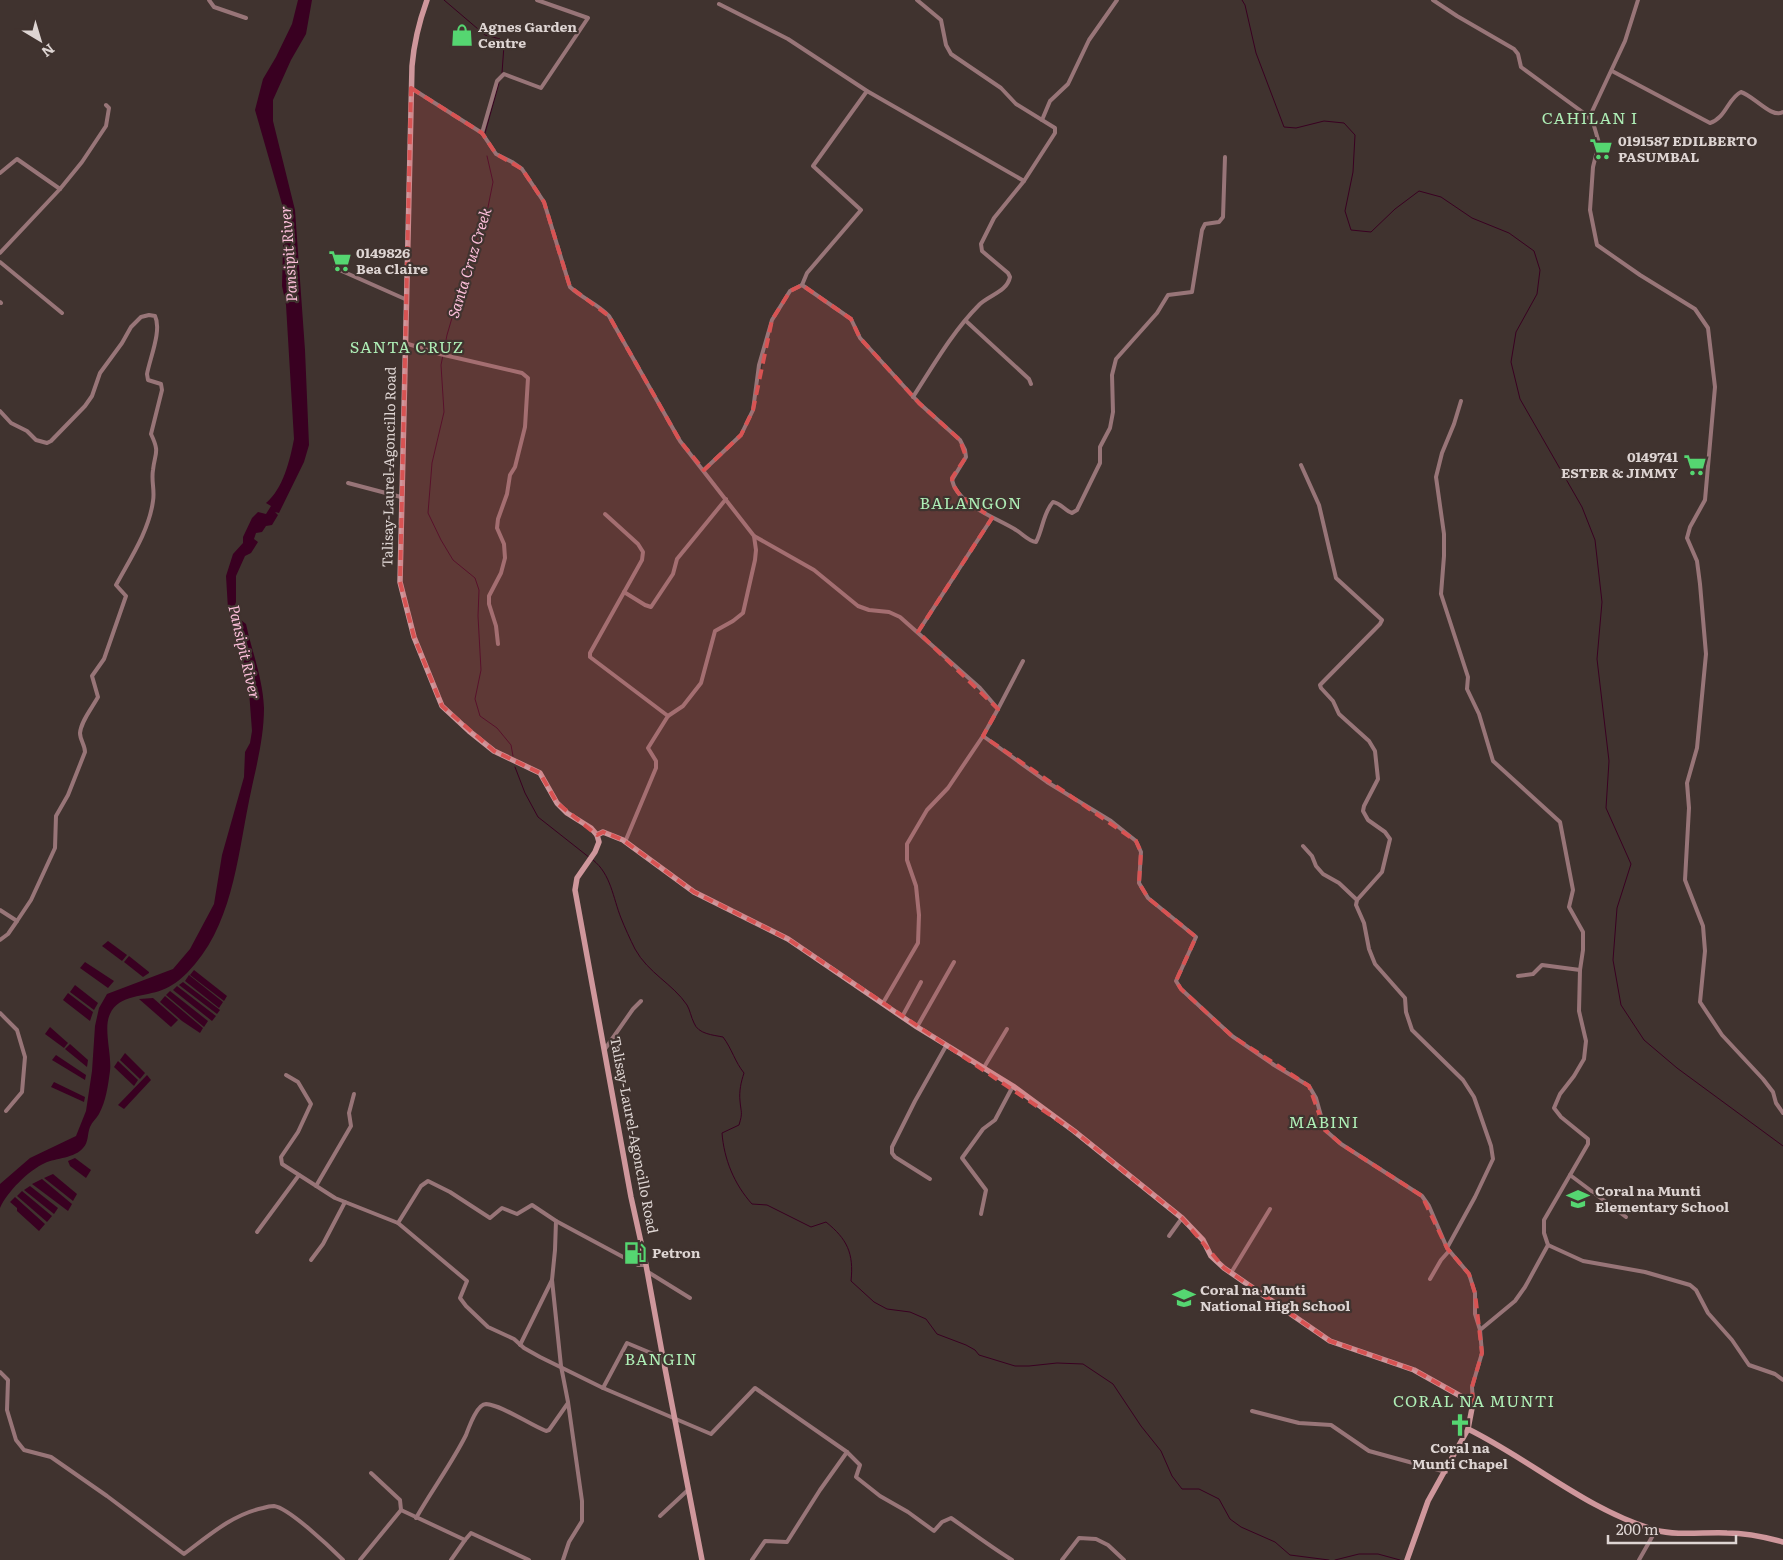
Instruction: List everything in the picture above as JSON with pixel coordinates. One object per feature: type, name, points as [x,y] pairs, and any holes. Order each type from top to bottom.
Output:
[{"type":"main road","name":"Talisay-Laurel-Agoncillo Road","points":[[428,0],[419,20],[414,42],[411,88],[400,582],[414,637],[442,706],[494,751],[540,774],[557,802],[567,813],[591,828],[597,835],[599,842],[595,852],[577,878],[575,890],[631,1197],[648,1272],[662,1358],[702,1560]]},
{"type":"main road","points":[[597,835],[603,832],[611,834],[694,892],[788,939],[946,1046],[1013,1086],[1074,1131],[1182,1218],[1203,1240],[1211,1256],[1231,1273],[1330,1341],[1414,1370],[1473,1403],[1468,1429],[1446,1472],[1428,1501],[1407,1560]]},
{"type":"main road","points":[[1468,1429],[1612,1514],[1656,1530],[1676,1533],[1728,1532],[1762,1536],[1783,1542]]},
{"type":"street","points":[[210,0],[214,7],[246,18]]},
{"type":"street","points":[[482,133],[500,76],[504,74],[541,88],[588,18],[537,0]]},
{"type":"street","points":[[913,397],[944,348],[978,306],[999,292],[1009,282],[1010,277],[1008,273],[982,251],[981,244],[994,218],[1024,180],[1056,131],[1054,127],[1016,104],[1001,88],[951,54],[946,45],[941,20],[917,0]]},
{"type":"street","points":[[1042,120],[1050,101],[1073,77],[1086,45],[1117,0]]},
{"type":"street","points":[[1432,0],[1514,49],[1518,54],[1521,68],[1592,119],[1599,144],[1593,167],[1590,210],[1597,245],[1640,275],[1695,309],[1708,328],[1716,387],[1709,443],[1705,500],[1690,526],[1687,538],[1697,561],[1706,654],[1697,748],[1687,783],[1689,808],[1685,880],[1703,926],[1705,951],[1700,1002],[1722,1035],[1773,1092],[1776,1103],[1783,1113]]},
{"type":"street","points":[[1589,118],[1626,41],[1638,0]]},
{"type":"street","points":[[719,4],[788,38],[866,91],[1024,180]]},
{"type":"street","points":[[1612,71],[1710,123],[1714,122],[1724,113],[1735,95],[1741,92],[1750,95],[1772,113],[1779,114],[1783,112]]},
{"type":"street","points":[[411,88],[482,133],[496,154],[522,169],[544,202],[570,286],[580,297],[603,309],[609,316],[680,441],[754,536],[814,570],[858,606],[869,610],[889,612],[900,617],[980,688],[998,708]]},
{"type":"street","points":[[704,470],[741,435],[752,410],[759,365],[772,320],[790,291],[802,285],[807,273],[861,210],[813,166],[866,91]]},
{"type":"street","points":[[0,253],[60,189],[82,162],[106,126],[109,108],[106,105]]},
{"type":"street","points":[[802,285],[851,320],[860,338],[913,397],[960,440],[966,457],[954,476],[953,485],[960,495],[992,518],[1015,529],[1031,541],[1036,542],[1048,508],[1053,502],[1058,503],[1068,512],[1072,513],[1077,510],[1100,463],[1100,447],[1110,428],[1113,412],[1112,375],[1116,359],[1157,313],[1168,295],[1192,292],[1202,230],[1206,224],[1219,222],[1222,217],[1225,157]]},
{"type":"street","points":[[0,173],[18,159],[60,189]]},
{"type":"street","points":[[0,262],[62,314]]},
{"type":"street","points":[[335,268],[405,299]]},
{"type":"street","points":[[0,411],[11,423],[27,431],[36,440],[47,443],[51,441],[89,401],[100,373],[131,327],[141,317],[155,316],[158,329],[147,374],[148,380],[161,384],[162,390],[151,434],[156,444],[157,452],[153,469],[153,503],[141,537],[116,585],[126,596],[104,659],[92,676],[98,697],[81,728],[80,735],[85,752],[68,795],[56,816],[55,848],[32,900],[8,934],[0,940]]},
{"type":"street","points":[[966,321],[1029,378],[1031,384]]},
{"type":"street","points":[[404,343],[440,354],[522,373],[528,378],[525,427],[510,475],[507,494],[498,519],[497,528],[504,544],[505,558],[501,573],[489,596],[498,644]]},
{"type":"street","points":[[1461,401],[1442,453],[1436,477],[1444,534],[1441,594],[1468,678],[1467,689],[1479,714],[1492,761],[1560,822],[1573,890],[1569,907],[1583,932],[1579,1011],[1586,1041],[1584,1059],[1560,1094],[1554,1108],[1588,1139],[1588,1144],[1544,1220],[1544,1233],[1548,1245],[1583,1261],[1645,1272],[1690,1285],[1696,1290],[1708,1313],[1732,1340],[1749,1365],[1775,1374],[1783,1380]]},
{"type":"street","points":[[1301,465],[1318,505],[1336,578],[1382,620],[1332,671],[1320,686],[1333,700],[1340,714],[1372,743],[1376,760],[1377,784],[1363,811],[1368,820],[1390,839],[1382,872],[1357,900],[1356,907],[1364,923],[1369,949],[1375,964],[1405,998],[1406,1012],[1412,1030],[1463,1080],[1474,1097],[1491,1146],[1493,1159],[1448,1250],[1430,1279]]},
{"type":"street","points":[[348,484],[401,497]]},
{"type":"street","points":[[624,592],[651,607],[673,574],[677,559],[726,498]]},
{"type":"street","points":[[604,514],[638,544],[643,552],[642,560],[590,653],[590,657],[668,716]]},
{"type":"street","points":[[918,632],[992,518]]},
{"type":"street","points":[[625,842],[656,768],[656,761],[648,748],[668,716],[683,706],[700,683],[715,632],[734,621],[743,613],[755,560],[754,536]]},
{"type":"street","points":[[883,1003],[918,943],[919,915],[916,886],[907,860],[907,844],[927,810],[948,788],[983,736],[1023,661]]},
{"type":"street","points":[[983,736],[1047,782],[1111,821],[1136,840],[1140,852],[1138,883],[1148,898],[1196,937],[1176,981],[1180,989],[1232,1036],[1309,1086],[1316,1098],[1325,1130],[1341,1144],[1422,1196],[1429,1206],[1448,1250],[1469,1274],[1475,1293],[1474,1314],[1480,1330],[1482,1354],[1472,1387],[1473,1403]]},
{"type":"street","points":[[1303,846],[1312,856],[1316,866],[1323,874],[1339,883],[1357,900]]},
{"type":"street","points":[[0,910],[17,921]]},
{"type":"street","points":[[917,1027],[954,962]]},
{"type":"street","points":[[1518,976],[1532,974],[1542,965],[1580,970]]},
{"type":"street","points":[[902,1017],[922,982]]},
{"type":"street","points":[[605,1049],[633,1009],[642,1001]]},
{"type":"street","points":[[0,1013],[17,1030],[25,1056],[22,1092],[6,1111]]},
{"type":"street","points":[[983,1069],[1007,1029]]},
{"type":"street","points":[[930,1179],[895,1157],[892,1153],[892,1147],[946,1046]]},
{"type":"street","points":[[286,1075],[298,1082],[311,1104],[298,1132],[280,1157],[282,1164],[345,1202],[398,1223],[467,1281],[460,1298],[488,1326],[514,1339],[540,1357],[603,1388],[711,1434],[755,1388],[847,1452],[860,1465],[856,1477],[880,1496],[908,1512],[934,1531],[942,1522],[951,1518],[1012,1560]]},
{"type":"street","points":[[981,1214],[986,1190],[962,1158],[983,1129],[995,1120],[1013,1086]]},
{"type":"street","points":[[316,1186],[351,1126],[350,1113],[354,1094]]},
{"type":"street","points":[[257,1232],[299,1175]]},
{"type":"street","points":[[1570,1175],[1626,1218]]},
{"type":"street","points":[[398,1223],[421,1186],[428,1181],[450,1192],[490,1218],[502,1208],[517,1214],[532,1205],[556,1221],[638,1265],[646,1265]]},
{"type":"street","points":[[311,1260],[323,1244],[345,1202]]},
{"type":"street","points":[[1231,1273],[1270,1209]]},
{"type":"street","points":[[1169,1236],[1182,1218]]},
{"type":"street","points":[[556,1221],[552,1280],[561,1366],[582,1502],[582,1521],[570,1542],[564,1559]]},
{"type":"street","points":[[1480,1330],[1515,1301],[1525,1287],[1548,1245]]},
{"type":"street","points":[[648,1272],[690,1298]]},
{"type":"street","points":[[520,1344],[552,1280]]},
{"type":"street","points":[[603,1388],[627,1343],[662,1358]]},
{"type":"street","points":[[0,1372],[8,1380],[7,1410],[16,1440],[24,1450],[51,1457],[108,1496],[184,1554],[219,1528],[248,1511],[273,1506],[285,1510],[343,1560]]},
{"type":"street","points":[[416,1518],[464,1437],[476,1412],[482,1405],[488,1404],[546,1431],[551,1428],[568,1402]]},
{"type":"street","points":[[1252,1411],[1299,1423],[1331,1425],[1369,1451],[1446,1472]]},
{"type":"street","points":[[752,1560],[765,1541],[787,1542],[847,1452]]},
{"type":"street","points":[[360,1560],[401,1510],[400,1500],[371,1473]]},
{"type":"street","points":[[660,1516],[688,1490]]},
{"type":"street","points":[[401,1510],[465,1540]]},
{"type":"street","points":[[1639,1560],[1656,1530]]},
{"type":"street","points":[[451,1560],[471,1532],[529,1560]]},
{"type":"street","points":[[1062,1560],[1080,1538],[1096,1539],[1108,1545],[1124,1560]]},
{"type":"highlighted area","points":[[411,88],[482,133],[496,154],[522,169],[544,202],[570,287],[609,316],[680,441],[704,470],[741,435],[753,410],[772,320],[790,291],[802,285],[851,319],[860,338],[919,403],[960,440],[966,457],[952,478],[953,485],[960,495],[992,518],[918,632],[998,709],[983,736],[1136,841],[1141,852],[1139,883],[1148,898],[1196,937],[1176,981],[1181,989],[1232,1036],[1309,1086],[1325,1130],[1341,1144],[1422,1196],[1447,1248],[1469,1274],[1475,1293],[1482,1353],[1472,1387],[1473,1403],[1414,1370],[1330,1341],[1224,1268],[1182,1218],[1074,1131],[788,939],[694,892],[623,840],[603,832],[597,835],[557,803],[540,773],[494,751],[442,706],[414,637],[400,582]]},
{"type":"water","name":"Pansipit River","points":[[298,0],[312,0],[306,34],[291,60],[273,100],[273,121],[295,210],[305,350],[309,445],[304,462],[279,513],[275,512],[278,515],[272,525],[266,526],[262,532],[256,533],[254,539],[258,542],[251,553],[245,556],[236,576],[236,602],[234,608],[236,616],[246,624],[259,676],[264,708],[259,755],[236,869],[223,914],[214,935],[202,955],[187,973],[176,983],[166,988],[126,999],[114,1008],[110,1014],[107,1034],[110,1071],[105,1099],[99,1114],[90,1127],[85,1146],[75,1154],[49,1161],[32,1171],[13,1189],[0,1208],[0,1184],[30,1158],[76,1136],[86,1111],[92,1071],[95,1026],[99,1008],[107,994],[173,969],[190,949],[214,904],[222,855],[244,777],[245,752],[250,743],[252,731],[249,691],[228,609],[226,576],[233,554],[243,543],[243,537],[252,518],[258,512],[266,514],[271,506],[266,503],[281,482],[288,465],[294,439],[286,305],[282,286],[284,211],[255,110],[263,79],[292,24]]},
{"type":"water","points":[[108,941],[127,955],[122,961],[102,946]]},
{"type":"water","points":[[129,956],[149,973],[143,977],[124,962]]},
{"type":"water","points":[[85,962],[114,981],[108,988],[80,968]]},
{"type":"water","points":[[194,970],[227,996],[224,1001],[190,975]]},
{"type":"water","points":[[189,975],[223,1002],[219,1008],[185,981]]},
{"type":"water","points":[[183,982],[220,1010],[217,1014],[179,985]]},
{"type":"water","points":[[75,985],[98,1003],[94,1010],[70,992]]},
{"type":"water","points":[[177,986],[216,1016],[212,1021],[173,990]]},
{"type":"water","points":[[170,991],[208,1021],[204,1027],[166,995]]},
{"type":"water","points":[[68,993],[93,1012],[90,1021],[63,1000]]},
{"type":"water","points":[[165,996],[203,1028],[200,1033],[182,1021],[160,1002]]},
{"type":"water","points":[[153,998],[178,1020],[171,1027],[139,999]]},
{"type":"water","points":[[50,1027],[68,1043],[64,1048],[45,1034]]},
{"type":"water","points":[[70,1044],[88,1060],[87,1067],[65,1049]]},
{"type":"water","points":[[125,1053],[145,1073],[140,1079],[120,1060]]},
{"type":"water","points":[[56,1055],[86,1075],[85,1080],[52,1060]]},
{"type":"water","points":[[118,1061],[138,1080],[134,1086],[114,1067]]},
{"type":"water","points":[[147,1075],[151,1080],[124,1109],[118,1105]]},
{"type":"water","points":[[54,1082],[85,1097],[84,1102],[51,1087]]},
{"type":"water","points":[[75,1158],[91,1170],[86,1178],[70,1166],[68,1161]]},
{"type":"water","points":[[53,1174],[77,1194],[73,1201],[44,1178]]},
{"type":"water","points":[[42,1179],[72,1204],[68,1211],[32,1184]]},
{"type":"water","points":[[30,1186],[58,1208],[54,1214],[24,1190]]},
{"type":"water","points":[[22,1191],[52,1216],[47,1222],[17,1196]]},
{"type":"water","points":[[15,1197],[45,1224],[39,1231],[10,1202]]},
{"type":"waterway","name":"Santa Cruz Creek","points":[[444,0],[485,35],[500,39],[504,45],[502,73]]},
{"type":"waterway","points":[[1242,0],[1245,5],[1256,53],[1284,127],[1296,128],[1324,121],[1344,123],[1355,135],[1353,172],[1345,211],[1351,230],[1371,232],[1395,209],[1419,191],[1441,197],[1472,218],[1509,233],[1534,251],[1540,270],[1537,294],[1516,332],[1511,362],[1520,399],[1582,507],[1595,540],[1602,602],[1597,659],[1609,761],[1606,808],[1631,864],[1617,908],[1613,960],[1621,1005],[1644,1040],[1677,1068],[1783,1146]]},
{"type":"waterway","name":"Santa Cruz Creek","points":[[485,133],[499,83]]},
{"type":"waterway","name":"Santa Cruz Creek","points":[[487,156],[493,182],[486,217],[472,249],[447,335],[441,365],[444,412],[432,463],[428,513],[453,560],[475,578],[479,590],[478,616],[481,670],[475,699],[480,716],[497,728],[511,745],[513,756]]},
{"type":"waterway","name":"Santa Cruz Creek","points":[[515,767],[525,793],[538,817],[590,858]]},
{"type":"waterway","name":"Santa Cruz Creek","points":[[593,860],[608,879],[618,910],[640,957],[687,1005],[699,1030],[723,1037],[744,1073],[740,1090],[741,1115],[739,1125],[722,1133],[731,1171],[740,1188],[752,1204],[767,1205],[811,1227],[826,1222],[839,1234],[848,1247],[852,1271],[851,1281],[874,1302],[887,1309],[910,1312],[926,1319],[937,1334],[966,1345],[975,1350],[979,1355],[1015,1366],[1057,1363],[1083,1364],[1113,1384],[1141,1426],[1161,1451],[1172,1476],[1182,1489],[1199,1489],[1219,1499],[1230,1519],[1241,1527],[1275,1542],[1290,1555],[1329,1560]]},
{"type":"waterway","name":"Santa Cruz Creek","points":[[1335,1560],[1359,1554],[1378,1554],[1400,1560]]},
{"type":"place","name":"Agnes Garden Centre","points":[[462,35]]},
{"type":"place","name":"0191587 EDILBERTO PASUMBAL","points":[[1601,149]]},
{"type":"place","name":"0149826 Bea Claire","points":[[340,261]]},
{"type":"place","name":"0149741 ESTER & JIMMY","points":[[1695,465]]},
{"type":"place","name":"Coral na Munti Elementary School","points":[[1578,1199]]},
{"type":"place","name":"Petron","points":[[635,1253]]},
{"type":"place","name":"Coral na Munti National High School","points":[[1184,1298]]},
{"type":"place","name":"Coral na Munti Chapel","points":[[1460,1425]]},
{"type":"district","name":"CAHILAN I","points":[[1590,118]]},
{"type":"district","name":"SANTA CRUZ","points":[[407,347]]},
{"type":"district","name":"BALANGON","points":[[971,503]]},
{"type":"district","name":"MABINI","points":[[1324,1122]]},
{"type":"district","name":"BANGIN","points":[[661,1359]]},
{"type":"district","name":"CORAL NA MUNTI","points":[[1474,1401]]}]
